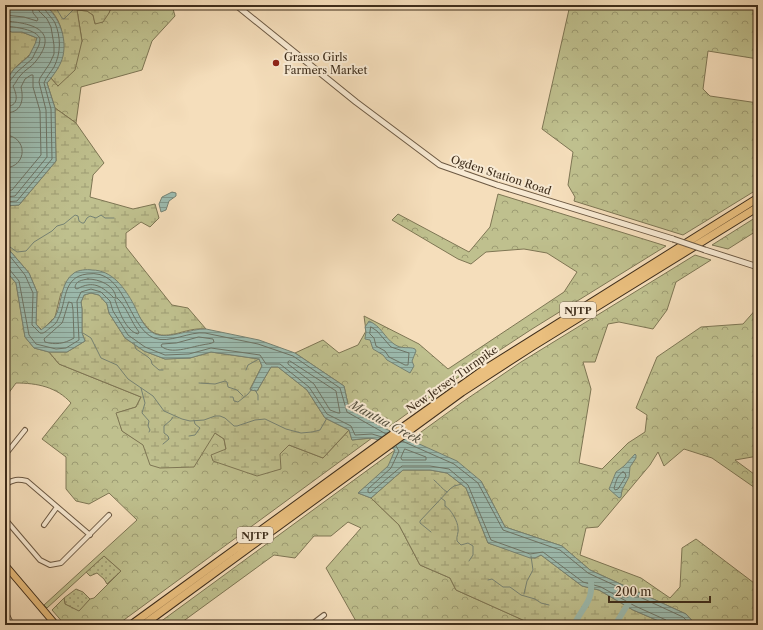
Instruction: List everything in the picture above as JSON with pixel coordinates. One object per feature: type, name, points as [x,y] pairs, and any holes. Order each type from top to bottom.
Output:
[{"type":"highway","name":"New Jersey Turnpike","points":[[131,625],[382,446],[479,373],[758,198]]},
{"type":"highway","name":"New Jersey Turnpike","points":[[404,430],[509,361],[758,207]]},
{"type":"highway","name":"New Jersey Turnpike","points":[[143,625],[382,446]]},
{"type":"main road","points":[[5,565],[56,625]]},
{"type":"street","name":"Ogden Station Road","points":[[236,5],[356,102],[440,165],[501,187],[758,267]]},
{"type":"street","points":[[5,455],[25,430]]},
{"type":"street","points":[[5,484],[12,480],[19,479],[27,481],[90,535]]},
{"type":"street","points":[[44,524],[57,507]]},
{"type":"street","points":[[5,518],[40,560],[50,565],[61,563],[109,515]]},
{"type":"street","points":[[5,611],[12,625]]},
{"type":"street","points":[[311,625],[324,615]]},
{"type":"green space","points":[[45,5],[112,5],[103,22],[95,24],[93,15],[87,11],[77,10],[82,41],[75,70],[58,86],[51,78],[60,59],[63,40],[58,21]]},
{"type":"green space","points":[[112,5],[172,5],[175,16],[152,41],[142,70],[81,87],[76,123],[55,108],[47,83],[51,78],[58,86],[82,41],[77,10],[87,11],[93,15],[95,23],[109,13]]},
{"type":"green space","points":[[570,5],[758,5],[758,59],[708,51],[703,89],[710,96],[758,103],[758,189],[683,235],[574,201],[575,197],[568,185],[573,152],[542,129]]},
{"type":"green space","points":[[5,30],[22,32],[37,38],[31,53],[13,70],[5,82]]},
{"type":"green space","points":[[55,108],[76,123],[104,163],[93,175],[90,197],[133,209],[155,204],[159,218],[150,227],[141,222],[126,233],[126,247],[172,305],[188,308],[206,329],[194,329],[166,335],[159,335],[152,332],[143,322],[124,290],[61,293],[55,317],[42,330],[36,324],[37,292],[29,273],[5,245],[5,206],[19,205],[56,161]]},
{"type":"green space","points":[[498,194],[666,246],[532,329],[448,384],[386,429],[349,409],[344,386],[295,353],[323,340],[339,353],[358,345],[366,331],[364,316],[419,344],[448,369],[564,292],[577,272],[547,253],[524,249],[486,252],[471,264],[458,259],[392,220],[398,214],[469,252],[490,227]]},
{"type":"green space","points":[[758,216],[758,230],[728,249],[712,245]]},
{"type":"green space","points":[[695,255],[711,260],[676,282],[667,310],[653,329],[619,322],[608,324],[595,362],[583,362],[591,389],[579,463],[602,469],[628,443],[645,432],[647,415],[636,408],[657,357],[701,327],[743,324],[758,307],[758,456],[735,460],[758,477],[758,490],[712,458],[684,449],[664,466],[658,452],[650,465],[598,527],[586,528],[580,555],[641,578],[670,598],[680,587],[682,548],[696,539],[758,586],[758,625],[696,625],[686,614],[590,570],[562,546],[505,527],[481,481],[410,440],[521,362]]},
{"type":"green space","points":[[5,270],[16,283],[25,337],[34,348],[49,352],[59,364],[141,397],[136,407],[117,413],[122,431],[144,445],[215,433],[224,439],[226,450],[280,454],[289,445],[323,458],[349,430],[352,440],[372,438],[117,625],[65,625],[52,610],[64,598],[65,604],[79,611],[121,571],[104,556],[47,608],[44,605],[137,520],[109,493],[89,504],[76,501],[66,489],[66,457],[42,439],[71,403],[53,390],[31,384],[16,383],[5,398]]},
{"type":"green space","points":[[91,293],[99,295],[107,304],[109,313],[125,338],[144,351],[165,359],[190,358],[211,352],[259,359],[262,366],[250,389],[257,391],[271,367],[278,367],[307,390],[325,418],[349,430],[323,458],[289,445],[280,454],[281,469],[257,476],[213,461],[211,455],[226,449],[224,439],[215,433],[194,467],[160,468],[150,465],[143,445],[122,431],[116,413],[136,407],[141,397],[59,364],[49,352],[67,352],[85,341],[82,333],[81,302],[84,295]]},
{"type":"green space","points":[[395,450],[389,466],[358,493],[371,498],[399,525],[420,565],[450,578],[456,590],[534,625],[468,625],[462,622],[460,625],[453,623],[452,625],[353,625],[357,623],[326,568],[361,528],[348,522],[331,536],[314,536],[295,558],[274,555],[178,625],[156,625]]},
{"type":"green space","points":[[403,470],[430,470],[447,473],[466,488],[488,543],[535,558],[541,555],[582,586],[599,590],[633,610],[668,625],[534,625],[456,590],[450,578],[420,565],[399,525],[371,498]]},
{"type":"green space","points":[[104,556],[121,571],[107,584],[97,573],[90,576],[86,572]]},
{"type":"green space","points":[[76,589],[83,592],[90,599],[79,612],[65,604],[64,598]]},
{"type":"water","points":[[5,5],[45,5],[58,21],[63,35],[64,49],[61,63],[47,83],[55,108],[56,161],[19,205],[5,206],[5,154],[7,152],[4,132],[4,115],[8,96],[5,90],[5,82],[14,69],[29,56],[37,38],[22,32],[5,30]]},
{"type":"water","points":[[172,192],[176,193],[176,196],[169,201],[166,210],[161,212],[159,204],[162,197]]},
{"type":"water","points":[[5,245],[29,273],[37,292],[36,324],[41,330],[55,317],[69,277],[78,271],[90,270],[106,273],[117,281],[122,286],[145,325],[155,334],[167,336],[206,329],[259,340],[295,353],[344,386],[349,409],[386,429],[457,461],[481,481],[505,527],[562,546],[590,570],[686,614],[696,625],[668,625],[633,610],[599,590],[582,586],[541,555],[535,558],[530,558],[488,543],[466,488],[447,473],[430,470],[403,470],[371,498],[358,493],[388,466],[395,450],[379,440],[371,438],[352,440],[349,430],[325,418],[307,390],[278,367],[271,367],[257,391],[250,390],[262,366],[259,359],[211,352],[190,358],[165,359],[144,351],[125,338],[109,313],[107,304],[99,295],[91,293],[84,295],[81,302],[82,333],[85,341],[67,352],[49,352],[34,348],[25,337],[16,283],[5,270]]},
{"type":"water","points":[[369,321],[377,326],[397,346],[415,349],[416,351],[412,361],[414,366],[410,373],[387,360],[383,355],[373,349],[370,340],[365,339],[365,327]]},
{"type":"water","points":[[635,454],[636,458],[630,467],[629,477],[622,490],[621,497],[619,498],[609,489],[616,472]]},
{"type":"waterway","points":[[52,7],[56,8],[64,19],[74,9],[86,5]]},
{"type":"waterway","points":[[5,250],[10,247],[17,252],[26,251],[34,242],[52,231],[57,226],[64,224],[75,215],[78,216],[79,221],[82,223],[84,223],[90,216],[96,218],[101,215],[105,218],[114,218]]},
{"type":"waterway","points":[[83,333],[91,338],[101,358],[117,365],[128,379],[153,396],[164,411],[182,419],[190,421],[204,420],[215,416],[220,416],[225,418],[234,426],[255,420],[265,419],[286,429],[301,433],[320,430],[327,418]]},
{"type":"waterway","points":[[134,343],[136,349],[148,357],[152,364],[159,370],[163,370]]},
{"type":"waterway","points":[[246,370],[248,365],[259,359]]},
{"type":"waterway","points":[[199,383],[215,384],[225,381],[227,382],[228,387],[237,390],[243,396]]},
{"type":"waterway","points":[[141,388],[145,403],[142,413],[149,421],[149,432]]},
{"type":"waterway","points":[[230,397],[233,397],[234,401],[238,402],[252,389]]},
{"type":"waterway","points":[[255,390],[258,395],[258,400]]},
{"type":"waterway","points":[[163,444],[169,439],[164,433],[164,426],[173,417]]},
{"type":"waterway","points":[[189,436],[195,435],[200,428],[195,424],[194,420]]},
{"type":"waterway","points":[[434,480],[447,492]]},
{"type":"waterway","points":[[431,532],[420,523],[420,521],[450,489],[454,486],[462,484]]},
{"type":"waterway","points":[[441,498],[445,501],[445,506],[452,513],[457,522],[457,541],[461,545],[468,543],[473,546],[473,555],[469,561]]},
{"type":"waterway","points":[[524,594],[527,581],[533,570],[531,556]]},
{"type":"waterway","points":[[488,580],[492,579],[503,587],[510,587],[521,595],[549,605]]},
{"type":"waterway","name":"Mantua Creek","points":[[574,625],[589,600],[591,581]]},
{"type":"waterway","name":"Mantua Creek","points":[[615,625],[631,599]]},
{"type":"place","name":"Grasso Girls Farmers Market","points":[[276,63]]}]
